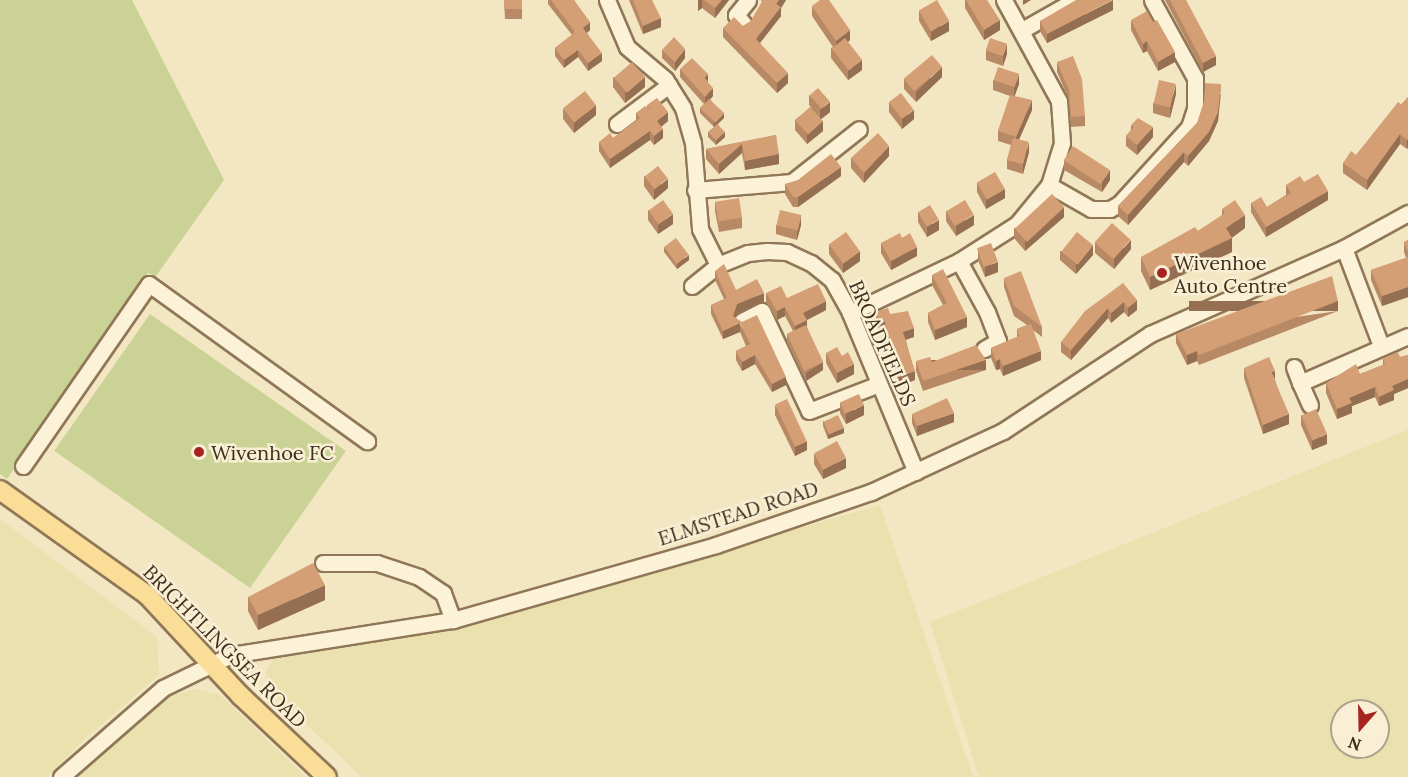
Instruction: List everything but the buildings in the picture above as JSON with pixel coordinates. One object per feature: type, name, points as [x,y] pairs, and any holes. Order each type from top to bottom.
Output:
[{"type":"main road","name":"BRIGHTLINGSEA ROAD","points":[[0,490],[147,595],[327,777]]},
{"type":"street","points":[[607,0],[627,47],[669,85],[690,128],[700,229],[718,265]]},
{"type":"street","points":[[744,24],[736,15],[748,0]]},
{"type":"street","points":[[850,313],[958,261],[1017,224],[1049,186],[1058,164],[1063,120],[1053,84],[1004,0]]},
{"type":"street","points":[[1022,30],[1075,0]]},
{"type":"street","points":[[1049,186],[1091,209],[1110,209],[1125,198],[1189,127],[1196,108],[1195,78],[1152,0]]},
{"type":"street","points":[[616,124],[669,85]]},
{"type":"street","points":[[695,190],[792,182],[859,129]]},
{"type":"street","name":"ELMSTEAD ROAD","points":[[61,777],[163,688],[212,662],[270,647],[384,633],[453,620],[716,545],[871,492],[1003,431],[1150,334],[1344,248],[1408,213]]},
{"type":"street","points":[[1344,248],[1381,346]]},
{"type":"street","name":"BROADFIELDS","points":[[692,286],[718,265],[748,253],[787,252],[811,263],[832,280],[850,313],[915,472]]},
{"type":"street","points":[[958,261],[987,312],[998,341],[984,349]]},
{"type":"street","points":[[22,466],[149,284],[367,441]]},
{"type":"street","points":[[742,321],[762,311],[809,411],[879,384]]},
{"type":"street","points":[[1300,383],[1408,336]]},
{"type":"street","points":[[1294,367],[1310,405]]},
{"type":"street","points":[[323,563],[377,563],[425,579],[443,593],[453,620]]},
{"type":"shaded area","points":[[1408,430],[1408,777],[979,777],[930,622]]},
{"type":"shaded area","points":[[880,505],[973,777],[362,777],[270,690],[266,673],[273,659],[456,627]]},
{"type":"shaded area","points":[[0,519],[157,637],[159,675],[88,736],[47,777],[0,777]]},
{"type":"shaded area","points":[[196,689],[220,695],[306,777],[75,777],[161,699]]},
{"type":"green space","points":[[0,0],[132,0],[224,180],[156,276],[148,273],[7,479],[0,474]]},
{"type":"green space","name":"Wivenhoe FC","points":[[150,314],[346,451],[250,588],[54,451]]},
{"type":"place","name":"Wivenhoe Auto Centre","points":[[1162,273]]},
{"type":"place","name":"Wivenhoe FC","points":[[199,452]]}]
